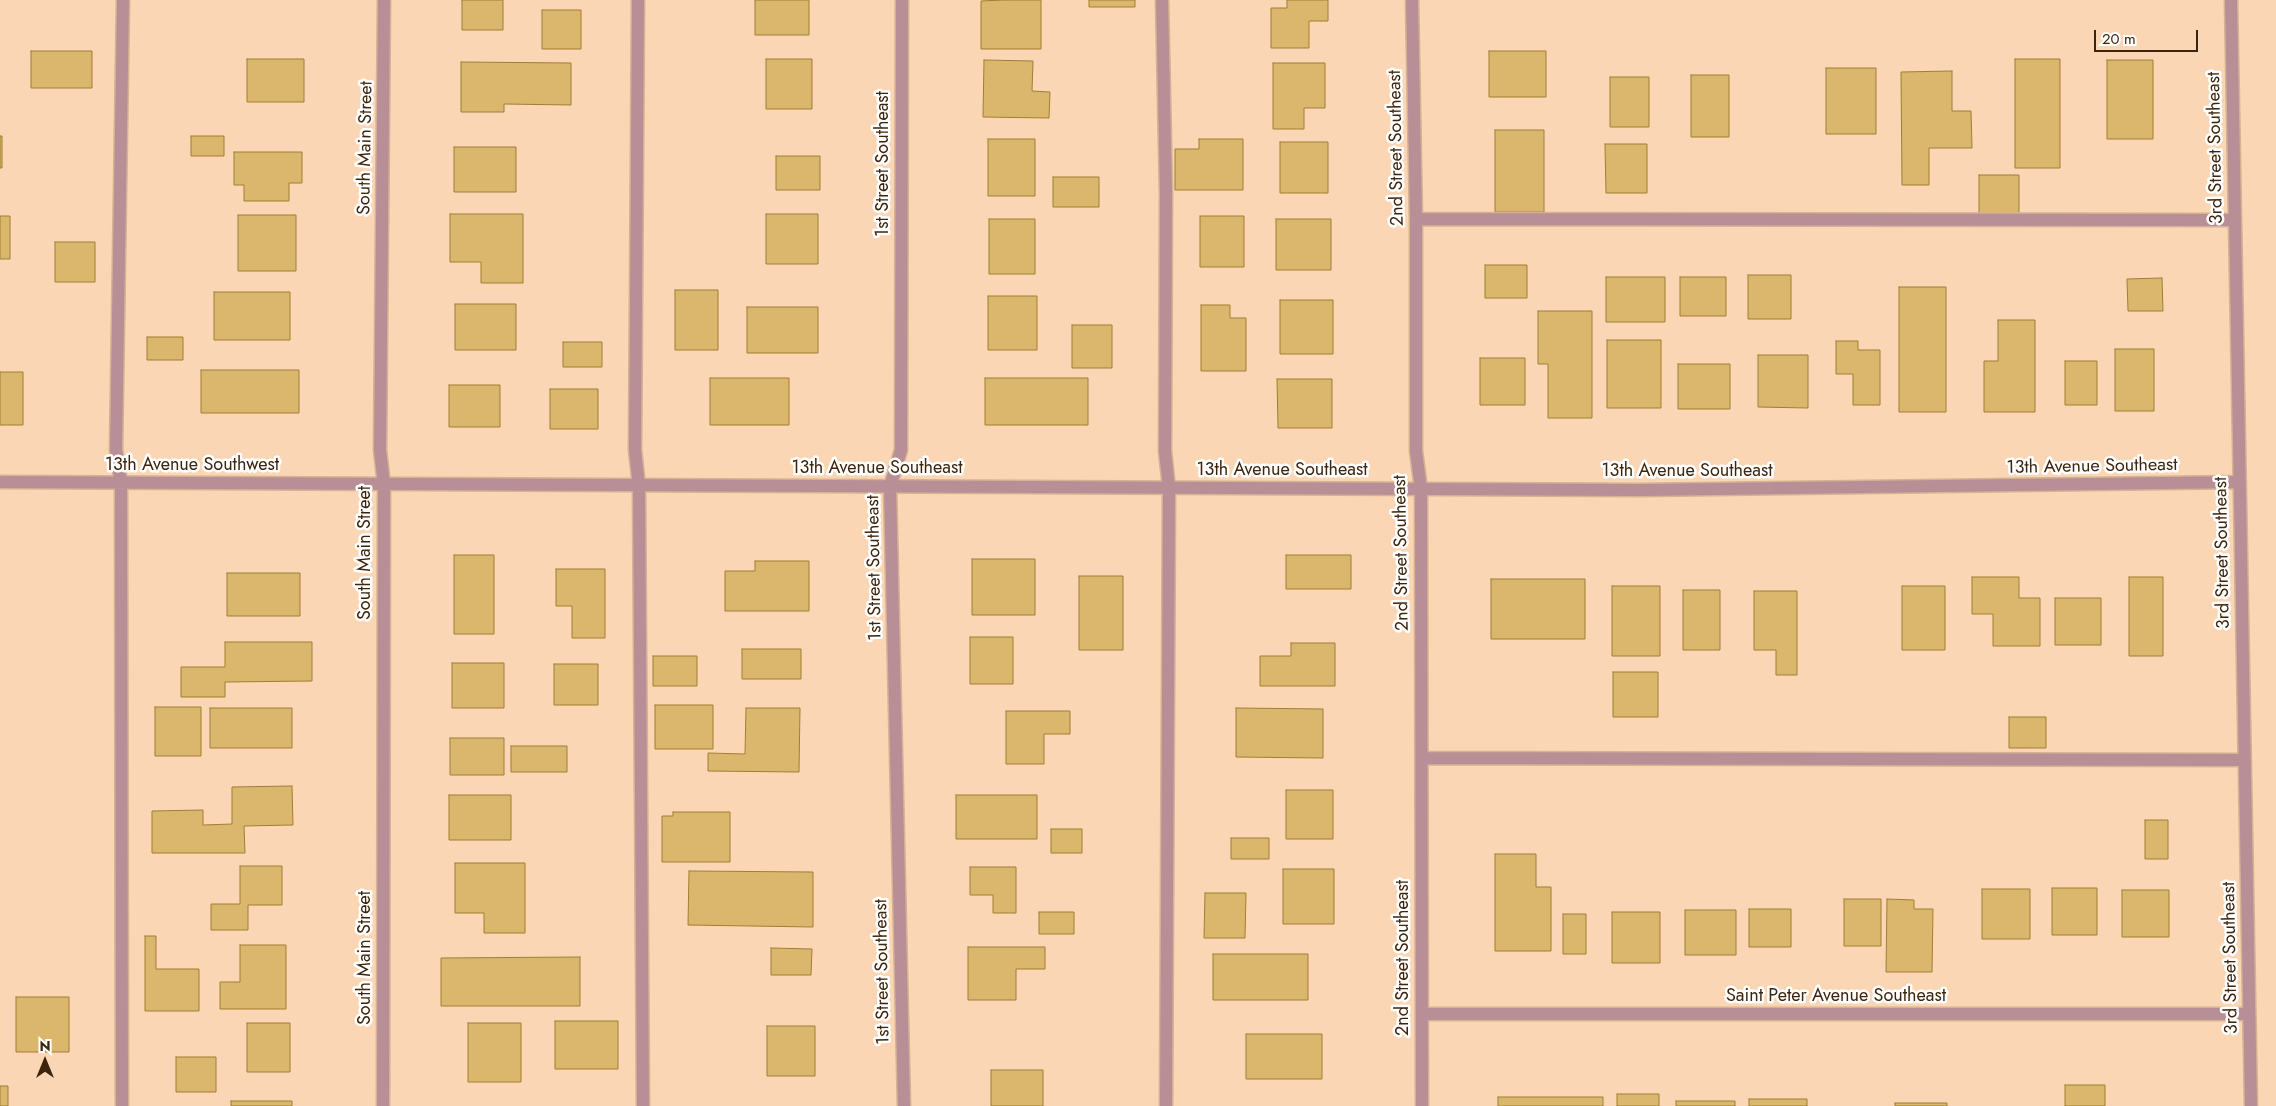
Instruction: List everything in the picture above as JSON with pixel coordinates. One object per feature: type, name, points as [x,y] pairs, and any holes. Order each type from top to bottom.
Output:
[{"type":"street","points":[[122,1106],[121,483],[116,450],[123,0]]},
{"type":"street","name":"South Main Street","points":[[383,1106],[384,484],[380,450],[384,0]]},
{"type":"street","points":[[638,0],[635,450],[639,486],[643,1106]]},
{"type":"street","name":"1st Street Southeast","points":[[902,0],[901,450],[890,487],[904,1106]]},
{"type":"street","points":[[1162,0],[1166,193],[1165,451],[1169,488],[1166,1106]]},
{"type":"street","name":"2nd Street Southeast","points":[[1412,0],[1416,219],[1416,451],[1421,489],[1422,1106]]},
{"type":"street","name":"3rd Street Southeast","points":[[2231,0],[2251,1106]]},
{"type":"street","points":[[1416,219],[2235,220]]},
{"type":"street","name":"13th Avenue Southwest","points":[[0,482],[384,484]]},
{"type":"street","name":"13th Avenue Southeast","points":[[384,484],[1640,490],[2240,482]]},
{"type":"street","points":[[1422,758],[2244,760]]},
{"type":"street","name":"Saint Peter Avenue Southeast","points":[[1422,1014],[2250,1014]]},
{"type":"building","points":[[462,0],[503,0],[503,30],[462,30]]},
{"type":"building","points":[[755,0],[809,0],[809,35],[755,35]]},
{"type":"building","points":[[1041,0],[1041,49],[981,49],[981,1]]},
{"type":"building","points":[[1089,0],[1135,0],[1135,7],[1089,7]]},
{"type":"building","points":[[1287,0],[1328,0],[1328,21],[1309,21],[1309,48],[1271,48],[1271,8],[1287,8]]},
{"type":"building","points":[[542,10],[581,10],[581,49],[542,49]]},
{"type":"building","points":[[31,51],[92,51],[92,88],[31,88]]},
{"type":"building","points":[[1489,51],[1546,51],[1546,97],[1489,97]]},
{"type":"building","points":[[247,59],[304,59],[304,102],[247,102]]},
{"type":"building","points":[[766,59],[812,59],[812,109],[766,109]]},
{"type":"building","points":[[2015,59],[2060,59],[2060,168],[2015,168]]},
{"type":"building","points":[[984,60],[1033,61],[1032,91],[1050,92],[1049,118],[983,117]]},
{"type":"building","points":[[2107,60],[2153,60],[2153,139],[2107,139]]},
{"type":"building","points":[[461,62],[571,63],[571,105],[504,104],[504,112],[461,112]]},
{"type":"building","points":[[1273,63],[1325,63],[1325,108],[1304,108],[1304,129],[1273,129]]},
{"type":"building","points":[[1826,68],[1876,68],[1876,134],[1826,134]]},
{"type":"building","points":[[1952,71],[1952,111],[1971,111],[1972,148],[1929,148],[1929,185],[1902,185],[1901,72]]},
{"type":"building","points":[[1691,75],[1729,75],[1729,137],[1691,137]]},
{"type":"building","points":[[1610,77],[1649,77],[1649,127],[1610,127]]},
{"type":"building","points":[[1495,130],[1544,130],[1544,212],[1495,212]]},
{"type":"building","points":[[0,136],[2,136],[2,168],[0,168]]},
{"type":"building","points":[[191,136],[224,136],[224,156],[191,156]]},
{"type":"building","points":[[988,139],[1035,139],[1035,196],[988,196]]},
{"type":"building","points":[[1199,139],[1243,139],[1243,190],[1175,190],[1175,149],[1199,149]]},
{"type":"building","points":[[1280,142],[1328,142],[1328,193],[1280,193]]},
{"type":"building","points":[[1605,144],[1647,144],[1647,193],[1606,193]]},
{"type":"building","points":[[454,147],[516,147],[516,192],[454,192]]},
{"type":"building","points":[[234,152],[302,152],[302,183],[289,183],[289,201],[244,201],[244,185],[234,185]]},
{"type":"building","points":[[776,156],[820,156],[820,190],[776,190]]},
{"type":"building","points":[[1979,175],[2019,175],[2019,216],[1979,216]]},
{"type":"building","points":[[1053,177],[1099,177],[1099,207],[1053,207]]},
{"type":"building","points":[[450,214],[523,214],[523,283],[481,283],[481,262],[450,262]]},
{"type":"building","points":[[766,214],[818,214],[818,264],[766,264]]},
{"type":"building","points":[[238,215],[296,215],[296,271],[238,271]]},
{"type":"building","points":[[0,216],[10,216],[10,259],[0,259]]},
{"type":"building","points":[[1200,216],[1244,216],[1244,267],[1200,267]]},
{"type":"building","points":[[989,219],[1035,219],[1035,274],[989,274]]},
{"type":"building","points":[[1276,219],[1331,219],[1331,270],[1276,270]]},
{"type":"building","points":[[55,242],[95,242],[95,282],[55,282]]},
{"type":"building","points":[[1485,265],[1527,265],[1527,298],[1485,298]]},
{"type":"building","points":[[1748,275],[1791,275],[1791,319],[1748,319]]},
{"type":"building","points":[[1606,277],[1665,277],[1665,322],[1606,322]]},
{"type":"building","points":[[1680,277],[1726,277],[1726,316],[1680,316]]},
{"type":"building","points":[[2162,278],[2163,311],[2128,311],[2127,279]]},
{"type":"building","points":[[1899,287],[1946,287],[1946,412],[1899,412]]},
{"type":"building","points":[[675,290],[718,290],[718,350],[675,350]]},
{"type":"building","points":[[214,292],[290,292],[290,340],[214,340]]},
{"type":"building","points":[[988,296],[1037,296],[1037,350],[988,350]]},
{"type":"building","points":[[1280,300],[1333,300],[1333,354],[1280,354]]},
{"type":"building","points":[[455,304],[516,304],[516,350],[455,350]]},
{"type":"building","points":[[1201,305],[1230,305],[1230,318],[1246,318],[1246,371],[1201,371]]},
{"type":"building","points":[[747,307],[818,307],[818,353],[747,353]]},
{"type":"building","points":[[1538,311],[1592,311],[1592,418],[1548,418],[1548,364],[1538,364]]},
{"type":"building","points":[[1998,320],[2035,320],[2035,412],[1984,412],[1984,361],[1998,361]]},
{"type":"building","points":[[1072,325],[1112,325],[1112,368],[1072,368]]},
{"type":"building","points":[[147,337],[183,337],[183,360],[147,360]]},
{"type":"building","points":[[1607,340],[1661,340],[1661,408],[1607,408]]},
{"type":"building","points":[[1836,341],[1858,341],[1858,350],[1880,350],[1880,405],[1853,405],[1853,374],[1836,374]]},
{"type":"building","points":[[563,342],[602,342],[602,367],[563,367]]},
{"type":"building","points":[[2115,349],[2154,349],[2154,411],[2115,411]]},
{"type":"building","points":[[1758,355],[1808,355],[1808,408],[1758,407]]},
{"type":"building","points":[[1480,358],[1525,358],[1525,405],[1480,405]]},
{"type":"building","points":[[2065,361],[2097,361],[2097,405],[2065,405]]},
{"type":"building","points":[[1678,364],[1730,364],[1730,409],[1678,409]]},
{"type":"building","points":[[201,370],[299,370],[299,413],[201,413]]},
{"type":"building","points":[[0,372],[23,372],[23,425],[0,425]]},
{"type":"building","points":[[710,378],[789,378],[789,425],[710,425]]},
{"type":"building","points":[[985,378],[1088,378],[1088,425],[985,425]]},
{"type":"building","points":[[1277,379],[1332,379],[1332,428],[1278,428]]},
{"type":"building","points":[[449,385],[500,385],[500,427],[449,427]]},
{"type":"building","points":[[550,389],[598,389],[598,429],[550,429]]},
{"type":"building","points":[[454,555],[494,555],[494,634],[454,634]]},
{"type":"building","points":[[1286,555],[1351,555],[1351,589],[1286,589]]},
{"type":"building","points":[[972,559],[1035,559],[1035,615],[972,615]]},
{"type":"building","points":[[755,561],[809,561],[809,611],[725,611],[725,571],[755,571]]},
{"type":"building","points":[[556,569],[605,569],[605,638],[572,638],[572,606],[556,606]]},
{"type":"building","points":[[227,573],[300,573],[300,616],[227,616]]},
{"type":"building","points":[[1079,576],[1123,576],[1123,650],[1079,650]]},
{"type":"building","points":[[1972,577],[2019,577],[2019,598],[2040,598],[2040,646],[1993,646],[1993,614],[1972,614]]},
{"type":"building","points":[[2129,577],[2163,577],[2163,656],[2129,656]]},
{"type":"building","points":[[1491,579],[1585,579],[1585,639],[1491,639]]},
{"type":"building","points":[[1612,586],[1660,586],[1660,656],[1612,656]]},
{"type":"building","points":[[1902,586],[1945,586],[1945,650],[1902,650]]},
{"type":"building","points":[[1683,590],[1720,590],[1720,650],[1683,650]]},
{"type":"building","points":[[1754,591],[1797,591],[1797,675],[1776,675],[1776,650],[1754,650]]},
{"type":"building","points":[[2055,598],[2101,598],[2101,645],[2055,645]]},
{"type":"building","points":[[970,637],[1013,637],[1013,684],[970,684]]},
{"type":"building","points":[[225,642],[312,642],[312,681],[225,682],[225,697],[181,697],[181,667],[225,667]]},
{"type":"building","points":[[1291,643],[1335,643],[1335,686],[1260,686],[1260,656],[1291,656]]},
{"type":"building","points":[[742,649],[801,649],[801,679],[742,679]]},
{"type":"building","points":[[653,656],[697,656],[697,686],[653,686]]},
{"type":"building","points":[[452,663],[504,663],[504,708],[452,708]]},
{"type":"building","points":[[554,664],[598,664],[598,705],[554,705]]},
{"type":"building","points":[[1613,672],[1658,672],[1658,717],[1613,717]]},
{"type":"building","points":[[655,705],[713,705],[713,749],[655,749]]},
{"type":"building","points":[[155,707],[201,707],[201,756],[155,756]]},
{"type":"building","points":[[210,708],[292,708],[292,748],[210,748]]},
{"type":"building","points":[[746,708],[800,708],[799,772],[708,771],[708,753],[745,754]]},
{"type":"building","points":[[1236,708],[1323,709],[1323,758],[1236,757]]},
{"type":"building","points":[[1006,711],[1070,711],[1070,734],[1044,734],[1044,764],[1006,764]]},
{"type":"building","points":[[2009,717],[2046,717],[2046,748],[2009,748]]},
{"type":"building","points":[[450,738],[504,738],[504,775],[450,775]]},
{"type":"building","points":[[511,746],[567,746],[567,772],[511,772]]},
{"type":"building","points":[[292,786],[293,825],[244,826],[245,853],[152,853],[152,811],[203,810],[203,825],[232,824],[232,787]]},
{"type":"building","points":[[1286,790],[1333,790],[1333,839],[1286,839]]},
{"type":"building","points":[[449,795],[511,795],[511,840],[449,840]]},
{"type":"building","points":[[956,795],[1037,795],[1037,839],[956,839]]},
{"type":"building","points":[[673,812],[730,812],[730,862],[662,862],[662,816],[673,816]]},
{"type":"building","points":[[2145,820],[2168,820],[2168,859],[2145,859]]},
{"type":"building","points":[[1051,829],[1082,829],[1082,853],[1051,853]]},
{"type":"building","points":[[1231,838],[1269,838],[1269,859],[1231,859]]},
{"type":"building","points":[[1495,854],[1536,854],[1536,887],[1551,887],[1551,951],[1495,951]]},
{"type":"building","points":[[455,863],[525,863],[525,933],[484,933],[484,913],[455,913]]},
{"type":"building","points":[[240,866],[282,866],[282,905],[248,905],[248,930],[211,930],[211,904],[240,904]]},
{"type":"building","points":[[970,867],[1016,867],[1016,913],[993,913],[993,895],[970,895]]},
{"type":"building","points":[[1283,869],[1334,869],[1334,924],[1283,924]]},
{"type":"building","points":[[689,871],[813,872],[813,927],[688,925]]},
{"type":"building","points":[[2052,888],[2097,888],[2097,935],[2052,935]]},
{"type":"building","points":[[1982,889],[2030,889],[2030,939],[1982,939]]},
{"type":"building","points":[[2122,890],[2169,890],[2169,937],[2122,937]]},
{"type":"building","points":[[1205,893],[1246,893],[1245,938],[1204,938]]},
{"type":"building","points":[[1844,899],[1881,899],[1881,946],[1844,946]]},
{"type":"building","points":[[1887,899],[1914,900],[1914,909],[1933,909],[1932,972],[1886,972]]},
{"type":"building","points":[[1749,909],[1791,909],[1791,947],[1749,947]]},
{"type":"building","points":[[1685,910],[1736,910],[1736,955],[1685,955]]},
{"type":"building","points":[[1039,912],[1074,912],[1074,934],[1039,934]]},
{"type":"building","points":[[1612,912],[1660,912],[1660,963],[1612,963]]},
{"type":"building","points":[[1563,914],[1586,914],[1586,954],[1563,954]]},
{"type":"building","points":[[145,936],[156,936],[156,969],[199,969],[199,1011],[145,1011]]},
{"type":"building","points":[[240,945],[286,945],[286,1009],[220,1009],[220,982],[240,982]]},
{"type":"building","points":[[968,947],[1045,947],[1045,969],[1016,969],[1016,1000],[968,1000]]},
{"type":"building","points":[[771,948],[812,949],[811,975],[771,975]]},
{"type":"building","points":[[1213,954],[1308,954],[1308,1000],[1213,1000]]},
{"type":"building","points":[[580,957],[580,1006],[441,1006],[441,958]]},
{"type":"building","points":[[16,997],[69,997],[69,1052],[16,1052]]},
{"type":"building","points":[[555,1021],[618,1021],[618,1069],[555,1069]]},
{"type":"building","points":[[247,1023],[290,1023],[290,1072],[247,1072]]},
{"type":"building","points":[[468,1023],[521,1023],[521,1082],[468,1082]]},
{"type":"building","points":[[767,1026],[815,1026],[815,1076],[767,1076]]},
{"type":"building","points":[[1246,1034],[1322,1034],[1322,1079],[1246,1079]]},
{"type":"building","points":[[176,1057],[216,1057],[216,1092],[176,1092]]},
{"type":"building","points":[[991,1070],[1043,1070],[1043,1106],[991,1106]]},
{"type":"building","points":[[2065,1085],[2105,1085],[2105,1106],[2065,1106]]},
{"type":"building","points":[[0,1086],[8,1086],[8,1106],[0,1106]]},
{"type":"building","points":[[1617,1094],[1659,1094],[1659,1106],[1617,1106]]},
{"type":"building","points":[[1498,1097],[1603,1097],[1603,1106],[1498,1106]]},
{"type":"building","points":[[1749,1099],[1807,1099],[1807,1106],[1749,1106]]},
{"type":"building","points":[[231,1101],[292,1101],[292,1106],[231,1106]]},
{"type":"building","points":[[1676,1101],[1735,1101],[1735,1106],[1676,1106]]},
{"type":"building","points":[[1895,1103],[1947,1103],[1947,1106],[1895,1106]]}]
